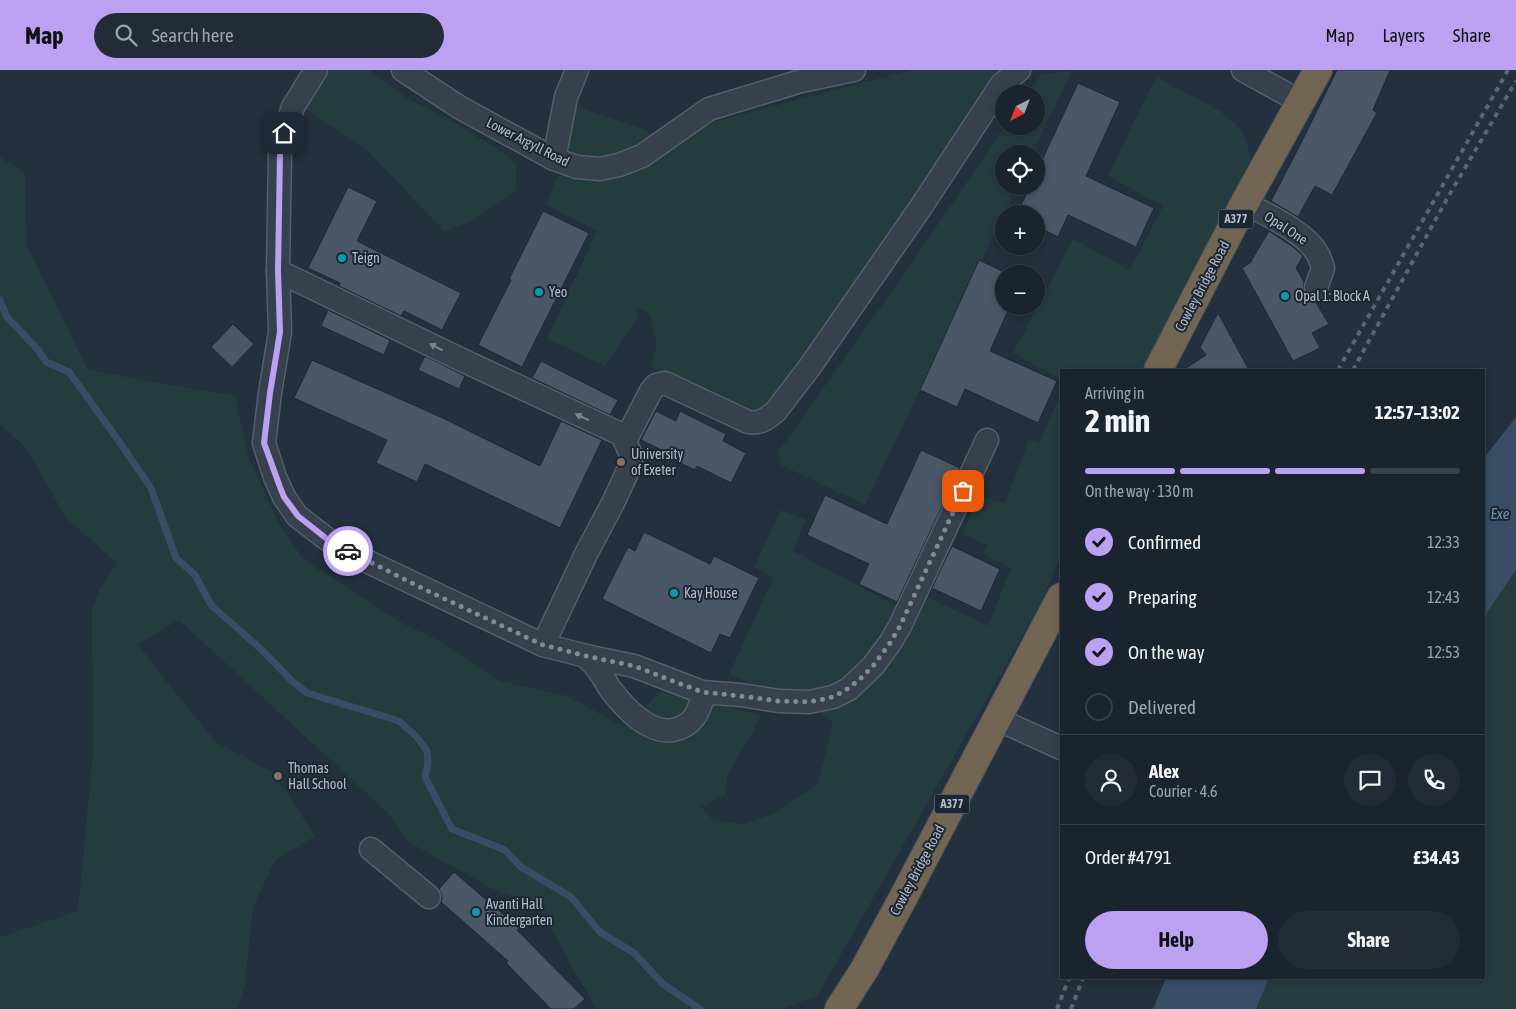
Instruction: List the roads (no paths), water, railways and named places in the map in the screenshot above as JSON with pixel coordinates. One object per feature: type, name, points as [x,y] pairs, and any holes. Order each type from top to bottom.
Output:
[{"type":"highway","name":"Cowley Bridge Road","points":[[1159,369],[1244,204],[1318,70]]},
{"type":"highway","name":"Cowley Bridge Road","points":[[839,1009],[864,970],[899,906],[1060,599]]},
{"type":"street","points":[[316,70],[292,107],[280,154],[278,271],[280,332],[264,443],[275,477],[289,504],[298,516],[327,539],[358,557],[543,645],[634,666],[702,692],[778,701],[809,702],[833,697],[849,688],[873,666],[890,643],[900,626],[987,440]]},
{"type":"street","name":"Lower Argyll Road","points":[[403,70],[459,107],[554,159],[577,167],[600,169],[619,165],[642,156],[709,109],[801,81],[854,70]]},
{"type":"street","points":[[554,159],[566,97],[578,70]]},
{"type":"street","points":[[543,645],[631,464],[631,455],[625,441],[651,390],[656,385],[665,383],[748,422],[762,422],[770,417],[809,368],[899,240],[1001,85],[1019,70]]},
{"type":"street","points":[[1243,70],[1301,102]]},
{"type":"street","name":"Opal One","points":[[1244,204],[1293,231],[1317,251],[1323,268],[1316,288]]},
{"type":"street","points":[[278,271],[627,437]]},
{"type":"street","points":[[586,656],[600,673],[610,690],[632,713],[655,728],[666,731],[687,726],[700,707],[704,695],[702,692]]},
{"type":"street","points":[[997,719],[1060,748]]},
{"type":"street","points":[[371,849],[429,897]]},
{"type":"water","name":"Exe","points":[[1516,417],[1516,570],[1485,616],[1485,457]]},
{"type":"water","points":[[1166,979],[1269,979],[1256,1009],[1153,1009]]},
{"type":"waterway","points":[[0,300],[7,317],[39,351],[46,362],[69,372],[111,430],[151,488],[176,558],[195,575],[211,605],[307,693],[399,721],[417,737],[427,751],[428,763],[425,777],[452,829],[505,850],[521,867],[571,897],[600,932],[634,953],[663,984],[700,1009]]},
{"type":"railway","points":[[1339,369],[1508,70]]},
{"type":"railway","points":[[1354,369],[1448,197],[1516,81]]},
{"type":"railway","points":[[1057,1009],[1069,979]]},
{"type":"railway","points":[[1071,1009],[1083,979]]},
{"type":"place","name":"Teign","points":[[342,258]]},
{"type":"place","name":"Yeo","points":[[539,292]]},
{"type":"place","name":"Opal 1: Block A","points":[[1285,296]]},
{"type":"place","name":"University of Exeter","points":[[621,462]]},
{"type":"place","name":"Kay House","points":[[674,593]]},
{"type":"place","name":"Thomas Hall School","points":[[278,776]]},
{"type":"place","name":"Avanti Hall Kindergarten","points":[[476,912]]}]
